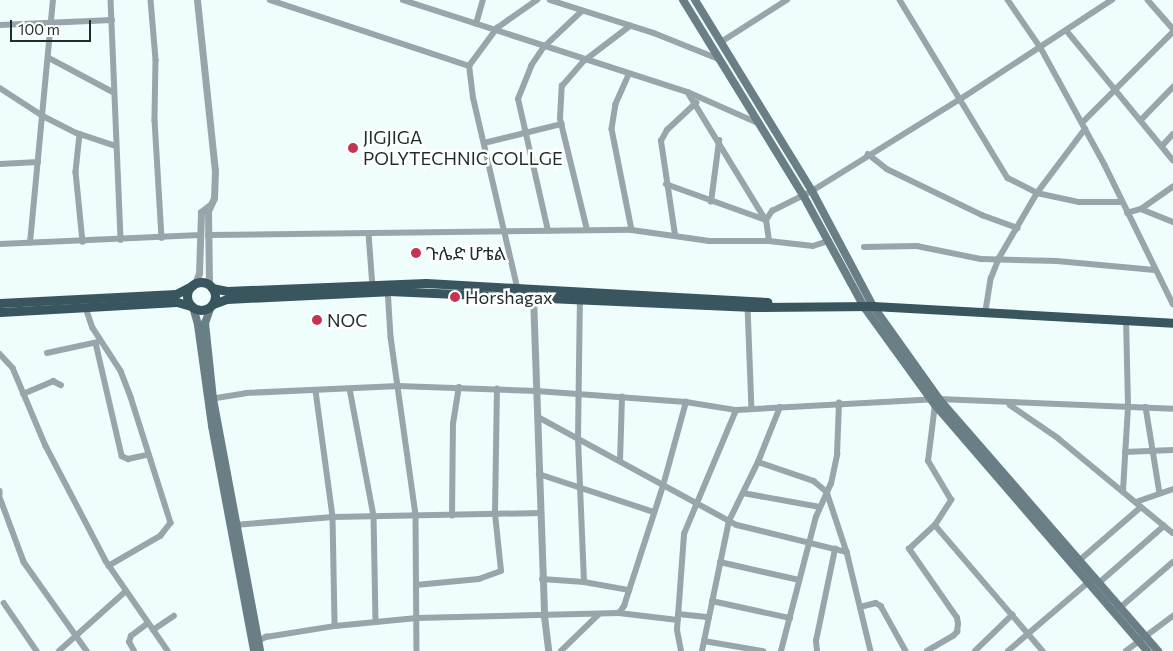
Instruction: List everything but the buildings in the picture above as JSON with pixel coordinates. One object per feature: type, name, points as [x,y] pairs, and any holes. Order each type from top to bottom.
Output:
[{"type":"highway","points":[[0,303],[176,294],[193,285],[211,286],[227,291],[373,288]]},
{"type":"highway","points":[[192,306],[188,294],[193,285]]},
{"type":"highway","points":[[211,286],[215,296],[212,305]]},
{"type":"highway","points":[[0,312],[177,302],[202,310],[227,299],[388,287],[516,287],[753,300],[792,305]]},
{"type":"highway","points":[[388,287],[748,306],[868,307],[1173,323]]},
{"type":"main road","points":[[683,0],[803,195],[868,307],[935,401],[1148,651]]},
{"type":"main road","points":[[694,0],[812,191],[868,307]]},
{"type":"main road","points":[[210,399],[205,323],[212,305]]},
{"type":"main road","points":[[192,306],[198,325],[257,648]]},
{"type":"main road","points":[[935,401],[1081,559],[1158,651]]},
{"type":"street","points":[[30,243],[53,0]]},
{"type":"street","points":[[111,0],[113,92],[121,240]]},
{"type":"street","points":[[151,0],[162,238]]},
{"type":"street","points":[[197,0],[213,137],[214,198],[210,204],[202,208],[211,286]]},
{"type":"street","points":[[270,0],[469,66]]},
{"type":"street","points":[[402,0],[584,61],[688,92],[758,123]]},
{"type":"street","points":[[476,24],[484,0]]},
{"type":"street","points":[[516,287],[505,232],[469,81],[469,66],[496,30],[537,0]]},
{"type":"street","points":[[550,0],[630,26],[719,60]]},
{"type":"street","points":[[721,42],[786,0]]},
{"type":"street","points":[[900,0],[1008,178],[1037,193],[1079,202],[1120,202]]},
{"type":"street","points":[[1017,0],[1010,3],[1041,48],[1083,126],[1173,304]]},
{"type":"street","points":[[766,220],[772,211],[786,202],[812,191],[868,154],[959,100],[1112,0]]},
{"type":"street","points":[[985,314],[991,278],[999,258],[1037,193],[1083,126],[1173,30],[1148,0]]},
{"type":"street","points":[[548,231],[518,99],[521,86],[544,47],[582,11]]},
{"type":"street","points":[[0,25],[112,20]]},
{"type":"street","points":[[587,230],[559,108],[562,86],[584,61],[630,26]]},
{"type":"street","points":[[1067,31],[1114,92],[1142,119],[1173,160]]},
{"type":"street","points":[[49,58],[113,92]]},
{"type":"street","points":[[629,75],[616,104],[612,129],[632,230]]},
{"type":"street","points":[[0,88],[43,116],[80,134],[116,146]]},
{"type":"street","points":[[1142,119],[1173,88]]},
{"type":"street","points":[[688,92],[766,220],[769,241]]},
{"type":"street","points":[[675,235],[666,184],[663,135],[696,103]]},
{"type":"street","points":[[484,144],[525,131],[562,124]]},
{"type":"street","points":[[80,134],[76,172],[83,242]]},
{"type":"street","points":[[1162,146],[1173,134]]},
{"type":"street","points":[[711,202],[719,141]]},
{"type":"street","points":[[868,154],[887,170],[982,215],[1018,228]]},
{"type":"street","points":[[0,164],[38,162]]},
{"type":"street","points":[[666,184],[711,202],[766,220]]},
{"type":"street","points":[[1127,213],[1141,208],[1173,188]]},
{"type":"street","points":[[1141,208],[1173,222]]},
{"type":"street","points":[[0,244],[83,242],[204,235],[587,230],[632,230],[709,241],[769,241],[813,246],[828,241]]},
{"type":"street","points":[[369,234],[373,288]]},
{"type":"street","points":[[193,285],[199,272],[204,235]]},
{"type":"street","points":[[864,247],[917,246],[981,259],[999,258],[1155,270]]},
{"type":"street","points":[[388,287],[398,386],[416,514],[417,651]]},
{"type":"street","points":[[533,296],[542,579],[548,651]]},
{"type":"street","points":[[580,298],[578,437],[584,582]]},
{"type":"street","points":[[748,306],[752,408]]},
{"type":"street","points":[[86,308],[98,342],[122,456],[128,459],[147,455]]},
{"type":"street","points":[[1124,492],[1128,406],[1126,321]]},
{"type":"street","points":[[47,353],[98,342]]},
{"type":"street","points":[[98,342],[124,380],[140,423],[147,455],[171,523],[161,536],[109,566]]},
{"type":"street","points":[[0,354],[13,368],[46,446],[109,566],[125,592],[168,651]]},
{"type":"street","points":[[23,394],[53,381],[61,385]]},
{"type":"street","points":[[210,399],[246,393],[398,386],[459,387],[622,397],[686,402],[736,410],[839,403],[935,401],[1173,408]]},
{"type":"street","points":[[452,516],[453,424],[459,387]]},
{"type":"street","points":[[350,389],[374,516],[376,622]]},
{"type":"street","points":[[416,585],[479,580],[501,571],[495,514],[496,389]]},
{"type":"street","points":[[316,391],[333,517],[335,626]]},
{"type":"street","points":[[620,461],[622,397]]},
{"type":"street","points":[[927,651],[953,636],[957,632],[958,624],[957,618],[909,549],[935,525],[952,500],[928,461],[935,401]]},
{"type":"street","points":[[619,613],[629,590],[654,512],[686,402]]},
{"type":"street","points":[[781,651],[809,543],[820,507],[827,492],[837,455],[839,403]]},
{"type":"street","points":[[1008,404],[1058,438],[1173,533]]},
{"type":"street","points":[[702,651],[729,521],[758,462],[780,407]]},
{"type":"street","points":[[1146,407],[1151,451],[1160,493]]},
{"type":"street","points":[[681,651],[678,617],[682,549],[695,502],[736,410]]},
{"type":"street","points":[[538,417],[578,437],[662,486],[729,521],[847,552]]},
{"type":"street","points":[[1126,452],[1173,450]]},
{"type":"street","points":[[758,462],[821,484],[827,492],[847,552],[871,651]]},
{"type":"street","points":[[539,474],[654,512]]},
{"type":"street","points":[[1136,502],[1173,489]]},
{"type":"street","points":[[0,490],[0,503],[24,562],[87,651]]},
{"type":"street","points":[[743,492],[820,507]]},
{"type":"street","points":[[1081,559],[1141,506]]},
{"type":"street","points":[[234,525],[333,517],[541,513]]},
{"type":"street","points":[[935,525],[1043,651]]},
{"type":"street","points":[[1100,582],[1164,526]]},
{"type":"street","points":[[816,651],[816,641],[835,549]]},
{"type":"street","points":[[720,562],[800,580]]},
{"type":"street","points":[[1122,606],[1173,562]]},
{"type":"street","points":[[542,579],[584,582],[629,590]]},
{"type":"street","points":[[1008,651],[1090,581]]},
{"type":"street","points":[[59,651],[125,592]]},
{"type":"street","points":[[712,601],[790,618]]},
{"type":"street","points":[[4,603],[37,651]]},
{"type":"street","points":[[860,607],[876,603],[881,606],[906,651]]},
{"type":"street","points":[[257,648],[266,637],[335,626],[417,618],[619,613],[709,617]]},
{"type":"street","points":[[561,651],[598,615]]},
{"type":"street","points":[[975,651],[1012,615]]},
{"type":"street","points":[[153,630],[174,616]]},
{"type":"street","points":[[1126,651],[1138,640],[1147,636],[1173,616]]},
{"type":"street","points":[[134,651],[130,642],[131,636],[148,623]]},
{"type":"street","points":[[704,641],[763,651]]},
{"type":"place","name":"JIGJIGA POLYTECHNIC COLLGE","points":[[353,148]]},
{"type":"place","name":"ጉሌድ ሆቴል","points":[[416,253]]},
{"type":"place","name":"Horshagax","points":[[455,297]]},
{"type":"place","name":"NOC","points":[[317,320]]}]
